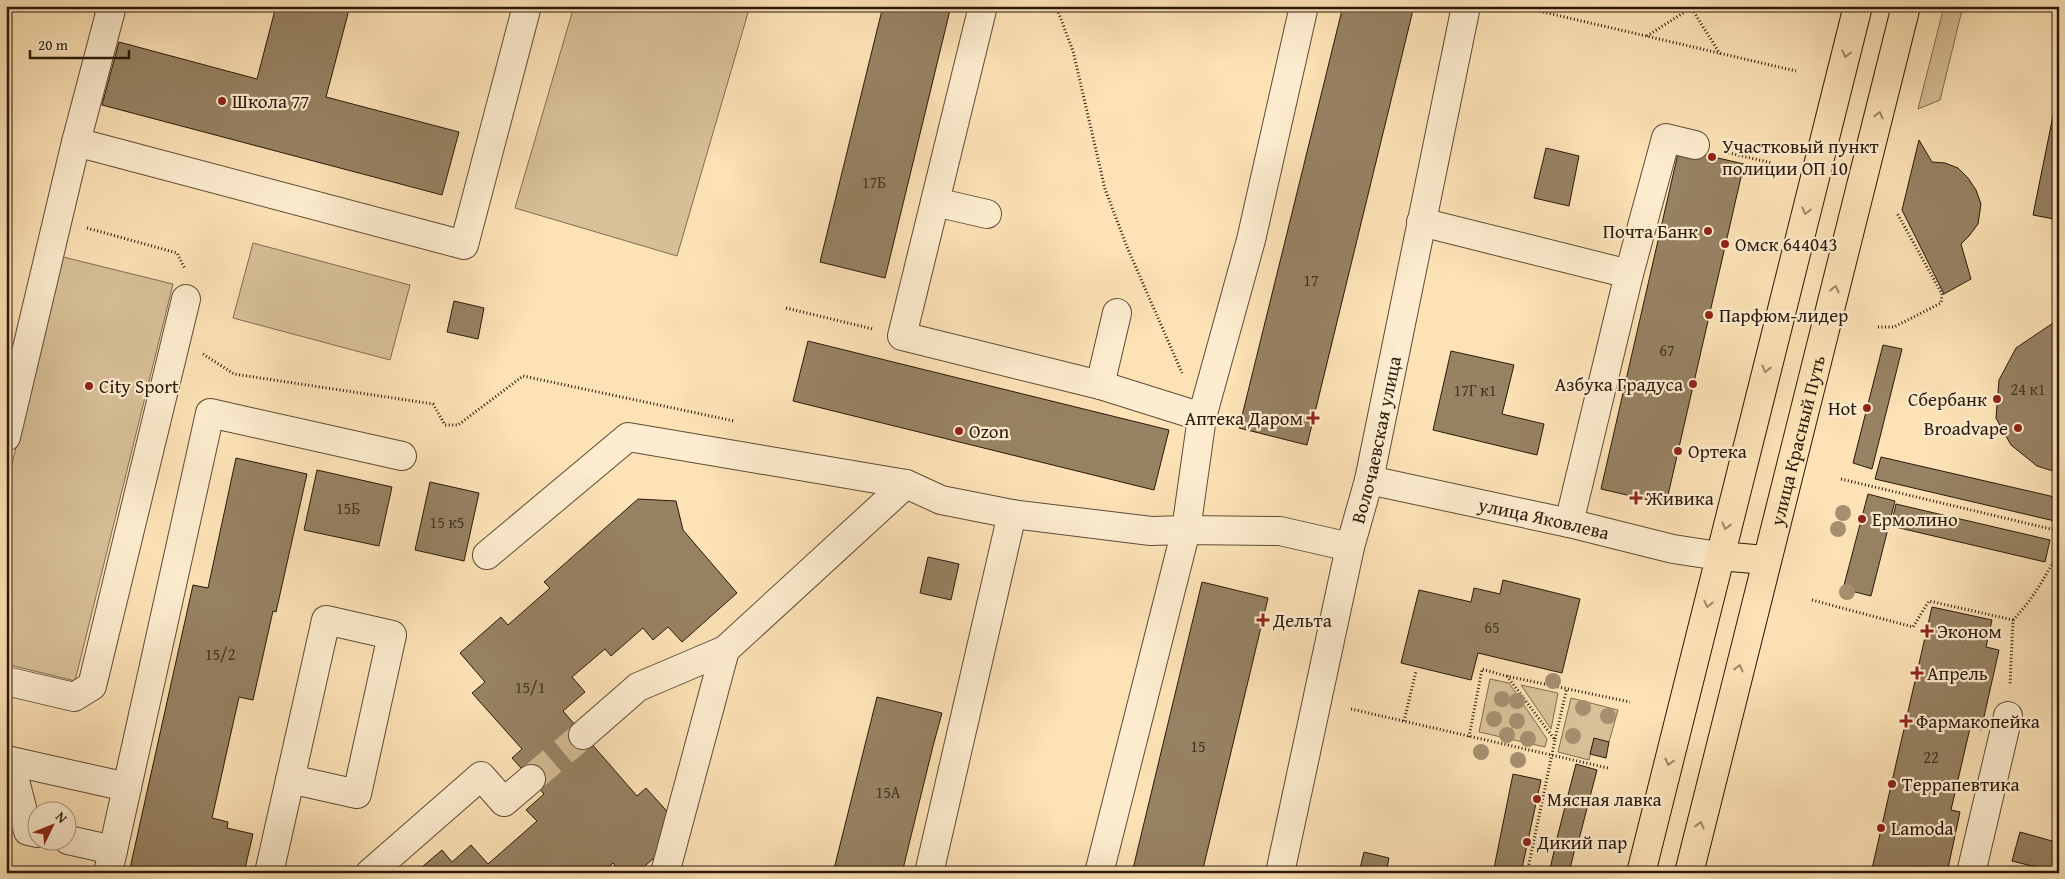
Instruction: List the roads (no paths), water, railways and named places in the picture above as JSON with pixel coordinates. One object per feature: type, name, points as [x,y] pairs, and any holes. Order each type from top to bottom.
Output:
[{"type":"main road","points":[[1641,873],[1858,6]]},
{"type":"main road","name":"улица Красный Путь","points":[[1689,873],[1906,6]]},
{"type":"main road","points":[[1719,556],[1766,560]]},
{"type":"street","points":[[6,437],[76,142],[112,6]]},
{"type":"street","points":[[76,142],[464,245],[527,6]]},
{"type":"street","points":[[983,6],[902,336],[1100,385],[1202,416]]},
{"type":"street","points":[[1099,873],[1186,530],[1202,416],[1251,240],[1304,6]]},
{"type":"street","name":"Волочаевская улица","points":[[1280,873],[1350,546],[1369,480],[1466,6]]},
{"type":"street","points":[[1569,522],[1629,274],[1666,138],[1695,144]]},
{"type":"street","points":[[935,202],[987,214]]},
{"type":"street","points":[[1421,222],[1629,274]]},
{"type":"street","points":[[6,681],[74,696],[92,686],[186,298]]},
{"type":"street","points":[[1100,385],[1117,313]]},
{"type":"street","points":[[78,845],[110,861],[210,413],[402,456]]},
{"type":"street","points":[[487,555],[628,437],[906,484],[941,500],[1012,514],[1151,531],[1280,531],[1350,546]]},
{"type":"street","name":"улица Яковлева","points":[[1369,480],[1569,522],[1673,549],[1719,556]]},
{"type":"street","points":[[583,735],[638,687],[725,650],[906,484]]},
{"type":"street","points":[[929,873],[1012,514]]},
{"type":"street","points":[[269,873],[290,779],[326,620],[392,635],[357,794],[290,779]]},
{"type":"street","points":[[665,873],[725,650]]},
{"type":"street","points":[[1971,873],[2008,716]]},
{"type":"street","points":[[28,831],[8,760],[127,787]]},
{"type":"street","points":[[370,873],[481,776],[504,802],[532,779]]},
{"type":"tunnel","points":[[531,779],[583,735]]},
{"type":"place","name":"Школа 77","points":[[222,101]]},
{"type":"place","name":"Участковый пункт полиции ОП 10","points":[[1712,157]]},
{"type":"place","name":"Почта Банк","points":[[1708,231]]},
{"type":"place","name":"Омск 644043","points":[[1725,244]]},
{"type":"place","name":"Парфюм-лидер","points":[[1709,315]]},
{"type":"place","name":"Азбука Градуса","points":[[1693,384]]},
{"type":"place","name":"City Sport","points":[[89,386]]},
{"type":"place","name":"Сбербанк","points":[[1997,399]]},
{"type":"place","name":"Hot","points":[[1867,408]]},
{"type":"place","name":"Аптека Даром","points":[[1313,418]]},
{"type":"place","name":"Broadvape","points":[[2018,428]]},
{"type":"place","name":"Ozon","points":[[959,431]]},
{"type":"place","name":"Ортека","points":[[1678,451]]},
{"type":"place","name":"Живика","points":[[1636,498]]},
{"type":"place","name":"Ермолино","points":[[1862,519]]},
{"type":"place","name":"Дельта","points":[[1263,620]]},
{"type":"place","name":"Эконом","points":[[1927,631]]},
{"type":"place","name":"Апрель","points":[[1917,673]]},
{"type":"place","name":"Фармакопейка","points":[[1906,721]]},
{"type":"place","name":"Террапевтика","points":[[1892,784]]},
{"type":"place","name":"Мясная лавка","points":[[1537,799]]},
{"type":"place","name":"Lamoda","points":[[1881,828]]},
{"type":"place","name":"Дикий пар","points":[[1527,842]]}]
